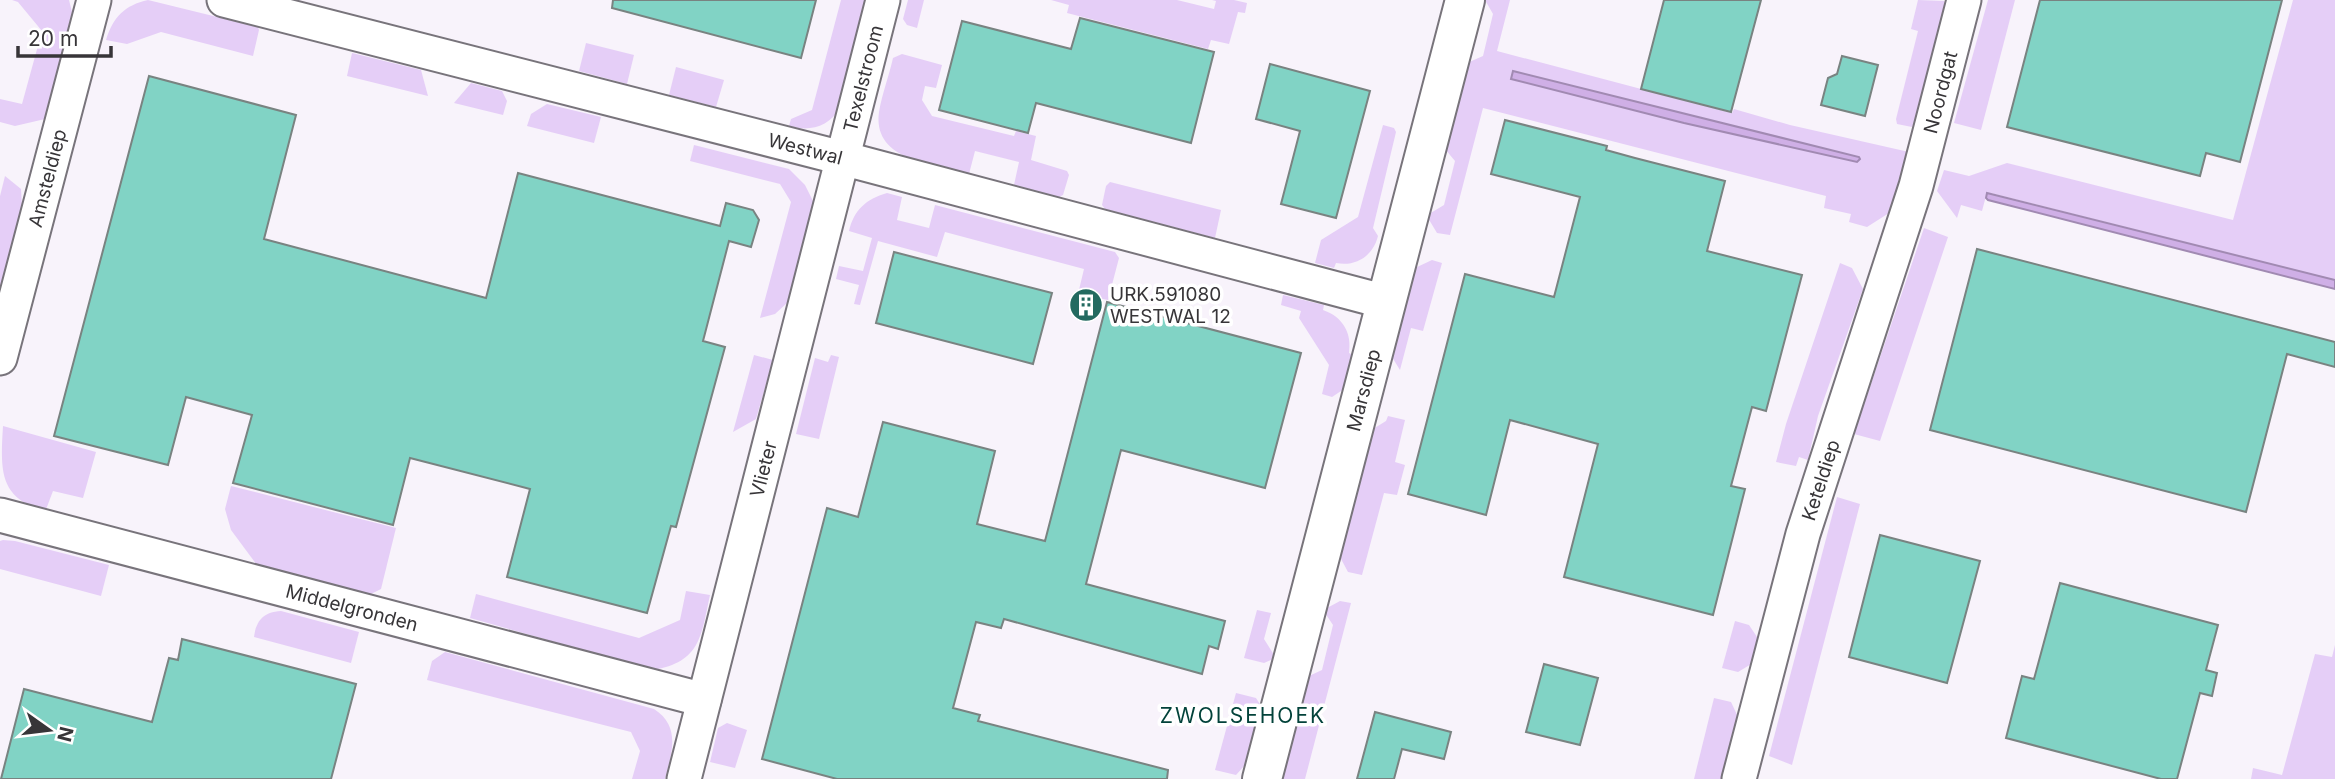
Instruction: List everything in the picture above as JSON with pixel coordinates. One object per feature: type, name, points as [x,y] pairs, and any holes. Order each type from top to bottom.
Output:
[{"type":"street","name":"Amsteldiep","points":[[0,358],[94,0]]},
{"type":"street","name":"Westwal","points":[[224,0],[842,158],[1386,302]]},
{"type":"street","name":"Texelstroom","points":[[842,158],[883,0]]},
{"type":"street","name":"Marsdiep","points":[[1262,779],[1465,0]]},
{"type":"street","name":"Noordgat","points":[[1916,186],[1964,0]]},
{"type":"street","name":"Vlieter","points":[[684,779],[842,158]]},
{"type":"street","name":"Keteldiep","points":[[1739,779],[1804,534],[1916,186]]},
{"type":"street","name":"Middelgronden","points":[[0,515],[704,700]]},
{"type":"shaded area","points":[[12,0],[69,0],[72,12],[45,119],[15,126],[0,122],[0,99],[22,104],[42,31],[18,2]]},
{"type":"shaded area","points":[[148,0],[258,27],[253,56],[161,32],[127,44],[106,40],[121,13]]},
{"type":"shaded area","points":[[841,0],[869,0],[840,108],[824,124],[811,128],[789,126],[791,119],[812,110]]},
{"type":"shaded area","points":[[908,0],[924,0],[917,28],[907,25],[903,19]]},
{"type":"shaded area","points":[[1051,0],[1177,0],[1214,9],[1216,1],[1212,0],[1247,3],[1245,13],[1238,12],[1229,44],[1211,40],[1208,49],[1067,13],[1069,5]]},
{"type":"shaded area","points":[[1485,0],[1510,0],[1497,51],[1732,113],[1734,109],[1790,125],[1909,152],[1889,213],[1867,227],[1849,222],[1851,214],[1824,208],[1826,196],[1483,108],[1450,235],[1437,233],[1428,218],[1429,214],[1444,205],[1455,161],[1445,149],[1467,63],[1483,56],[1493,14]],"holes":[[[1514,71],[1859,157],[1857,161],[1684,123],[1512,79]]]},
{"type":"shaded area","points":[[1918,0],[1944,1],[1947,8],[1917,123],[1914,122],[1912,127],[1897,124],[1896,119],[1918,31],[1911,29]]},
{"type":"shaded area","points":[[1988,0],[2015,0],[1981,130],[1954,123]]},
{"type":"shaded area","points":[[2293,0],[2335,0],[2335,280],[1990,193],[1986,196],[1982,211],[1961,205],[1957,218],[1937,191],[1944,170],[1969,176],[2007,163],[2233,220]]},
{"type":"shaded area","points":[[586,43],[634,55],[627,84],[579,71]]},
{"type":"shaded area","points":[[352,53],[421,70],[428,96],[347,76]]},
{"type":"shaded area","points":[[902,54],[942,65],[936,88],[925,86],[922,100],[932,116],[1014,136],[1016,131],[1036,136],[1031,160],[1067,171],[1069,175],[1063,195],[1059,197],[1014,185],[1019,162],[975,151],[969,174],[924,163],[895,151],[885,141],[879,128],[879,112],[893,58]]},
{"type":"shaded area","points":[[676,67],[724,80],[716,107],[669,95]]},
{"type":"shaded area","points":[[1513,71],[1860,159],[1857,162],[1684,123],[1511,79]]},
{"type":"shaded area","points":[[471,83],[502,91],[507,101],[503,115],[454,103]]},
{"type":"shaded area","points":[[547,104],[601,117],[594,143],[527,126],[531,114]]},
{"type":"shaded area","points":[[1383,125],[1394,128],[1396,132],[1373,228],[1378,236],[1376,243],[1368,254],[1357,261],[1336,263],[1334,268],[1315,263],[1321,240],[1358,217]]},
{"type":"shaded area","points":[[694,145],[789,169],[805,185],[814,203],[787,303],[775,314],[760,318],[791,202],[780,184],[690,161]]},
{"type":"shaded area","points":[[5,176],[21,189],[22,206],[0,292],[0,196]]},
{"type":"shaded area","points":[[1110,182],[1221,210],[1215,238],[1105,209],[1102,205],[1106,186]]},
{"type":"shaded area","points":[[887,193],[902,197],[897,220],[929,228],[935,205],[1115,252],[1119,258],[1108,300],[1078,294],[1084,269],[945,232],[937,257],[878,241],[860,305],[854,304],[859,285],[836,279],[839,266],[863,271],[872,238],[849,231],[862,206]]},
{"type":"shaded area","points":[[1987,193],[2335,280],[2335,289],[1988,200]]},
{"type":"shaded area","points":[[1924,228],[1948,237],[1880,441],[1854,434]]},
{"type":"shaded area","points":[[1432,260],[1442,263],[1423,331],[1411,328],[1400,370],[1392,357],[1415,268]]},
{"type":"shaded area","points":[[1840,263],[1852,268],[1863,289],[1818,416],[1808,460],[1799,457],[1796,466],[1776,462],[1786,424]]},
{"type":"shaded area","points":[[1283,295],[1324,305],[1323,310],[1336,317],[1345,327],[1349,339],[1349,353],[1353,355],[1344,389],[1332,397],[1322,394],[1329,365],[1299,318],[1301,311],[1281,305]]},
{"type":"shaded area","points":[[754,355],[773,360],[756,419],[733,432]]},
{"type":"shaded area","points":[[831,355],[839,357],[819,439],[796,434],[815,358],[828,362]]},
{"type":"shaded area","points":[[1388,416],[1405,420],[1395,462],[1405,465],[1397,495],[1384,493],[1362,575],[1348,572],[1340,557],[1373,429],[1386,421]]},
{"type":"shaded area","points":[[3,426],[96,452],[83,498],[53,491],[45,512],[19,499],[11,491],[3,470]]},
{"type":"shaded area","points":[[231,486],[396,528],[381,589],[371,594],[257,565],[231,530],[225,509]]},
{"type":"shaded area","points":[[1837,497],[1860,504],[1792,765],[1769,756]]},
{"type":"shaded area","points":[[0,541],[109,565],[101,596],[0,569]]},
{"type":"shaded area","points":[[686,591],[710,595],[701,635],[690,654],[681,661],[653,670],[470,618],[476,594],[639,638],[680,620]]},
{"type":"shaded area","points":[[1340,601],[1351,603],[1305,779],[1282,779],[1309,676],[1322,670],[1333,625],[1325,613],[1327,608]]},
{"type":"shaded area","points":[[1257,610],[1271,613],[1264,639],[1274,655],[1273,659],[1264,663],[1244,658]]},
{"type":"shaded area","points":[[281,611],[359,632],[351,663],[254,637],[262,618]]},
{"type":"shaded area","points":[[1735,621],[1749,625],[1759,640],[1753,663],[1738,672],[1722,668]]},
{"type":"shaded area","points":[[2335,645],[2335,779],[2251,779],[2253,768],[2282,775],[2315,654],[2332,657]]},
{"type":"shaded area","points":[[445,652],[654,709],[663,716],[671,732],[672,750],[665,779],[632,779],[640,751],[631,732],[427,680],[432,661]]},
{"type":"shaded area","points":[[1236,693],[1256,698],[1261,706],[1245,765],[1236,775],[1215,770]]},
{"type":"shaded area","points":[[1714,698],[1731,702],[1739,719],[1723,779],[1694,779]]},
{"type":"shaded area","points":[[727,723],[747,730],[735,768],[710,762],[718,728]]},
{"type":"building","points":[[613,0],[816,0],[801,58],[612,8]]},
{"type":"building","points":[[1664,0],[1761,0],[1731,112],[1641,89]]},
{"type":"building","points":[[2040,0],[2282,0],[2240,162],[2206,153],[2200,176],[2007,127]]},
{"type":"building","points":[[1080,18],[1214,52],[1191,143],[1036,103],[1028,133],[939,110],[962,21],[1071,49]]},
{"type":"building","points":[[1842,56],[1878,65],[1865,116],[1821,105],[1828,78],[1837,74]]},
{"type":"building","points":[[1270,64],[1370,91],[1336,218],[1281,204],[1300,131],[1256,119]]},
{"type":"building","points":[[149,76],[296,115],[264,239],[486,298],[518,173],[720,226],[726,203],[753,210],[759,220],[751,247],[729,241],[703,341],[725,347],[676,527],[671,526],[647,613],[507,577],[530,489],[410,458],[393,525],[233,483],[252,415],[186,397],[168,465],[54,436]]},
{"type":"building","points":[[1505,120],[1607,146],[1606,150],[1725,181],[1707,251],[1802,275],[1766,411],[1752,407],[1731,486],[1745,489],[1713,615],[1564,577],[1598,444],[1510,420],[1486,515],[1408,494],[1465,274],[1554,297],[1580,197],[1491,174]]},
{"type":"building","points":[[1977,249],[2335,342],[2335,367],[2287,354],[2246,512],[1930,430]]},
{"type":"building","points":[[894,252],[1052,293],[1033,364],[876,323]]},
{"type":"building","points":[[1107,302],[1301,353],[1265,488],[1121,450],[1086,584],[1225,621],[1218,649],[1209,646],[1202,674],[1004,619],[1001,628],[976,622],[953,708],[980,715],[978,721],[1168,770],[1167,779],[837,779],[762,759],[827,508],[858,517],[883,422],[995,451],[977,524],[1045,541]]},
{"type":"building","points":[[1880,535],[1980,561],[1947,683],[1849,657]]},
{"type":"building","points":[[2060,583],[2218,625],[2206,670],[2217,673],[2212,696],[2200,693],[2177,779],[2161,779],[2006,738],[2022,676],[2034,679]]},
{"type":"building","points":[[182,639],[356,684],[331,779],[1,779],[24,689],[152,722],[169,658],[178,660]]},
{"type":"building","points":[[1544,664],[1598,678],[1580,745],[1526,732]]},
{"type":"building","points":[[1375,712],[1451,732],[1444,759],[1402,749],[1394,779],[1357,779]]},
{"type":"place","name":"URK.591080 WESTWAL 12","points":[[1086,305]]},
{"type":"district","name":"ZWOLSEHOEK","points":[[1243,716]]}]
